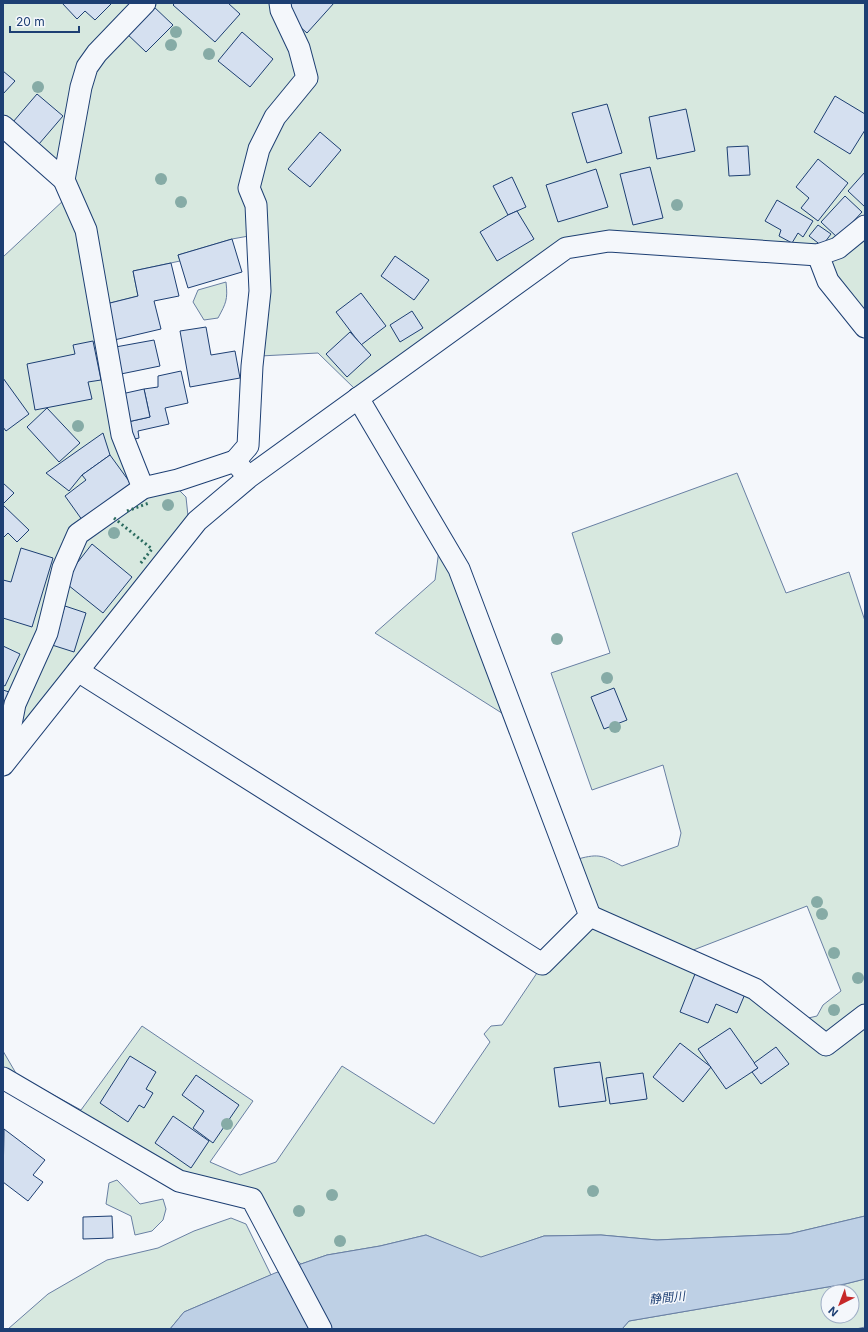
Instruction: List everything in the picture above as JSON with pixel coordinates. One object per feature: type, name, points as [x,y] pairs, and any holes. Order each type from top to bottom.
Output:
[{"type":"street","points":[[64,180],[81,87],[88,67],[97,52],[145,3]]},
{"type":"street","points":[[3,764],[15,704],[47,633],[63,568],[78,534],[143,488],[178,480],[235,461],[248,446],[252,366],[260,291],[256,205],[249,188],[259,149],[275,117],[307,78],[299,48],[281,10],[280,3]]},
{"type":"street","points":[[3,126],[64,180],[86,230],[122,435],[143,488]]},
{"type":"street","points":[[3,764],[197,521],[249,477],[566,248],[608,241],[818,255],[838,248],[859,233],[865,226]]},
{"type":"street","points":[[818,255],[828,281],[865,327]]},
{"type":"street","points":[[358,398],[459,569],[590,916],[755,990],[826,1045],[865,1015]]},
{"type":"street","points":[[235,461],[249,477]]},
{"type":"street","points":[[78,671],[542,964],[590,916]]},
{"type":"street","points":[[3,1078],[178,1181],[252,1199],[321,1329]]},
{"type":"shaded area","points":[[3,3],[865,3],[865,222],[836,245],[562,243],[356,390],[318,353],[260,356],[260,234],[232,239],[178,255],[180,261],[133,271],[138,296],[102,305],[65,180],[3,124]]},
{"type":"shaded area","points":[[65,199],[80,231],[138,487],[174,485],[186,497],[188,516],[185,533],[3,753],[3,257]]},
{"type":"shaded area","points":[[865,231],[865,324],[821,257]]},
{"type":"shaded area","points":[[226,282],[226,301],[218,318],[204,320],[193,302],[198,290]]},
{"type":"shaded area","points":[[737,473],[786,593],[849,572],[865,621],[865,1012],[826,1041],[800,1020],[817,1016],[823,1005],[841,991],[807,906],[683,954],[593,915],[578,859],[591,856],[601,856],[622,866],[678,846],[681,833],[663,765],[592,790],[551,673],[610,653],[572,533]]},
{"type":"shaded area","points":[[439,550],[516,722],[375,633],[435,580]]},
{"type":"shaded area","points":[[590,917],[754,990],[826,1046],[865,1016],[865,1216],[789,1234],[657,1240],[601,1235],[544,1236],[481,1258],[426,1235],[380,1246],[327,1255],[301,1264],[290,1255],[260,1202],[181,1176],[3,1073],[3,1051],[17,1075],[81,1110],[142,1026],[253,1101],[210,1162],[240,1175],[276,1162],[342,1066],[434,1124],[490,1042],[484,1034],[491,1026],[502,1025],[541,967]]},
{"type":"shaded area","points":[[117,1180],[140,1204],[163,1199],[166,1209],[163,1220],[152,1231],[135,1235],[131,1216],[106,1204],[109,1183]]},
{"type":"shaded area","points":[[231,1218],[246,1224],[271,1275],[184,1312],[170,1329],[8,1329],[48,1294],[107,1260],[158,1248],[194,1231]]},
{"type":"shaded area","points":[[865,1279],[865,1327],[856,1329],[622,1329],[629,1321],[820,1288],[820,1324],[860,1324],[860,1284],[845,1284]]},
{"type":"water","name":"静間川","points":[[865,1216],[865,1279],[845,1284],[820,1284],[820,1288],[629,1321],[622,1329],[170,1329],[184,1312],[275,1273],[327,1255],[380,1246],[426,1235],[481,1257],[544,1236],[601,1235],[657,1240],[789,1234]]},
{"type":"building","points":[[62,3],[112,3],[95,20],[85,11],[77,19]]},
{"type":"building","points":[[175,3],[228,3],[240,14],[215,42],[173,5]]},
{"type":"building","points":[[288,3],[334,3],[307,33],[281,10]]},
{"type":"building","points":[[152,5],[173,25],[146,52],[125,32]]},
{"type":"building","points":[[242,32],[273,59],[250,87],[218,61]]},
{"type":"building","points":[[3,71],[15,81],[3,94]]},
{"type":"building","points":[[37,94],[63,116],[33,151],[7,129]]},
{"type":"building","points":[[835,96],[865,114],[865,130],[850,154],[814,132]]},
{"type":"building","points":[[607,104],[622,153],[587,163],[572,113]]},
{"type":"building","points":[[686,109],[695,151],[657,159],[649,117]]},
{"type":"building","points":[[320,132],[341,150],[310,187],[288,169]]},
{"type":"building","points":[[748,146],[750,175],[729,176],[727,147]]},
{"type":"building","points":[[818,159],[848,183],[818,221],[801,208],[809,198],[796,187]]},
{"type":"building","points":[[650,167],[663,218],[633,225],[620,174]]},
{"type":"building","points":[[596,169],[608,207],[558,222],[546,185]]},
{"type":"building","points":[[865,172],[865,207],[848,191]]},
{"type":"building","points":[[512,177],[526,207],[508,215],[493,186]]},
{"type":"building","points":[[845,196],[862,212],[838,238],[821,222]]},
{"type":"building","points":[[777,200],[813,221],[803,237],[798,233],[792,243],[779,236],[781,230],[765,221]]},
{"type":"building","points":[[517,211],[534,239],[497,261],[480,232]]},
{"type":"building","points":[[818,225],[831,234],[822,246],[809,236]]},
{"type":"building","points":[[232,239],[242,272],[188,288],[178,255]]},
{"type":"building","points":[[395,256],[429,280],[414,300],[381,276]]},
{"type":"building","points":[[171,263],[179,296],[154,301],[161,329],[110,341],[102,305],[138,296],[133,271]]},
{"type":"building","points":[[361,293],[386,326],[361,345],[336,312]]},
{"type":"building","points":[[412,311],[423,328],[400,342],[390,325]]},
{"type":"building","points":[[206,327],[211,355],[235,351],[240,378],[190,387],[180,331]]},
{"type":"building","points":[[350,332],[371,355],[347,377],[326,354]]},
{"type":"building","points":[[154,340],[160,366],[116,375],[110,348]]},
{"type":"building","points":[[93,341],[101,380],[88,382],[92,399],[35,410],[27,364],[75,354],[73,345]]},
{"type":"building","points":[[181,371],[188,403],[165,408],[169,424],[138,431],[139,438],[127,441],[123,423],[150,417],[144,389],[158,387],[158,376]]},
{"type":"building","points":[[3,378],[29,414],[6,431],[3,427]]},
{"type":"building","points":[[144,389],[150,417],[123,423],[117,395]]},
{"type":"building","points":[[47,408],[80,443],[59,462],[27,427]]},
{"type":"building","points":[[103,433],[110,455],[82,475],[69,491],[46,473]]},
{"type":"building","points":[[110,455],[134,488],[85,524],[65,496],[86,480],[82,475]]},
{"type":"building","points":[[3,483],[14,493],[3,504]]},
{"type":"building","points":[[3,505],[29,530],[17,542],[8,533],[3,538]]},
{"type":"building","points":[[92,544],[132,577],[103,613],[63,581]]},
{"type":"building","points":[[21,548],[53,558],[32,627],[3,618],[3,580],[11,582]]},
{"type":"building","points":[[65,606],[86,613],[74,652],[52,645]]},
{"type":"building","points":[[3,646],[20,654],[5,686],[3,685]]},
{"type":"building","points":[[614,688],[627,720],[604,729],[591,697]]},
{"type":"building","points":[[3,690],[9,692],[3,706]]},
{"type":"building","points":[[695,974],[745,994],[737,1013],[716,1004],[708,1023],[680,1012]]},
{"type":"building","points":[[730,1028],[758,1068],[726,1089],[698,1049]]},
{"type":"building","points":[[680,1043],[711,1067],[683,1102],[653,1077]]},
{"type":"building","points":[[776,1047],[789,1064],[761,1084],[752,1072],[758,1068],[754,1063]]},
{"type":"building","points":[[130,1056],[156,1072],[146,1089],[153,1093],[144,1108],[139,1105],[128,1122],[100,1103]]},
{"type":"building","points":[[600,1062],[606,1101],[559,1107],[554,1068]]},
{"type":"building","points":[[643,1073],[647,1099],[610,1104],[606,1078]]},
{"type":"building","points":[[196,1075],[239,1105],[213,1143],[193,1128],[204,1111],[182,1095]]},
{"type":"building","points":[[173,1116],[209,1141],[191,1168],[155,1143]]},
{"type":"building","points":[[4,1129],[45,1160],[33,1175],[43,1182],[28,1201],[3,1182]]},
{"type":"building","points":[[112,1216],[113,1238],[83,1239],[83,1217]]},
{"type":"hedge","points":[[127,511],[149,503]]},
{"type":"hedge","points":[[114,518],[152,549],[140,564]]}]
